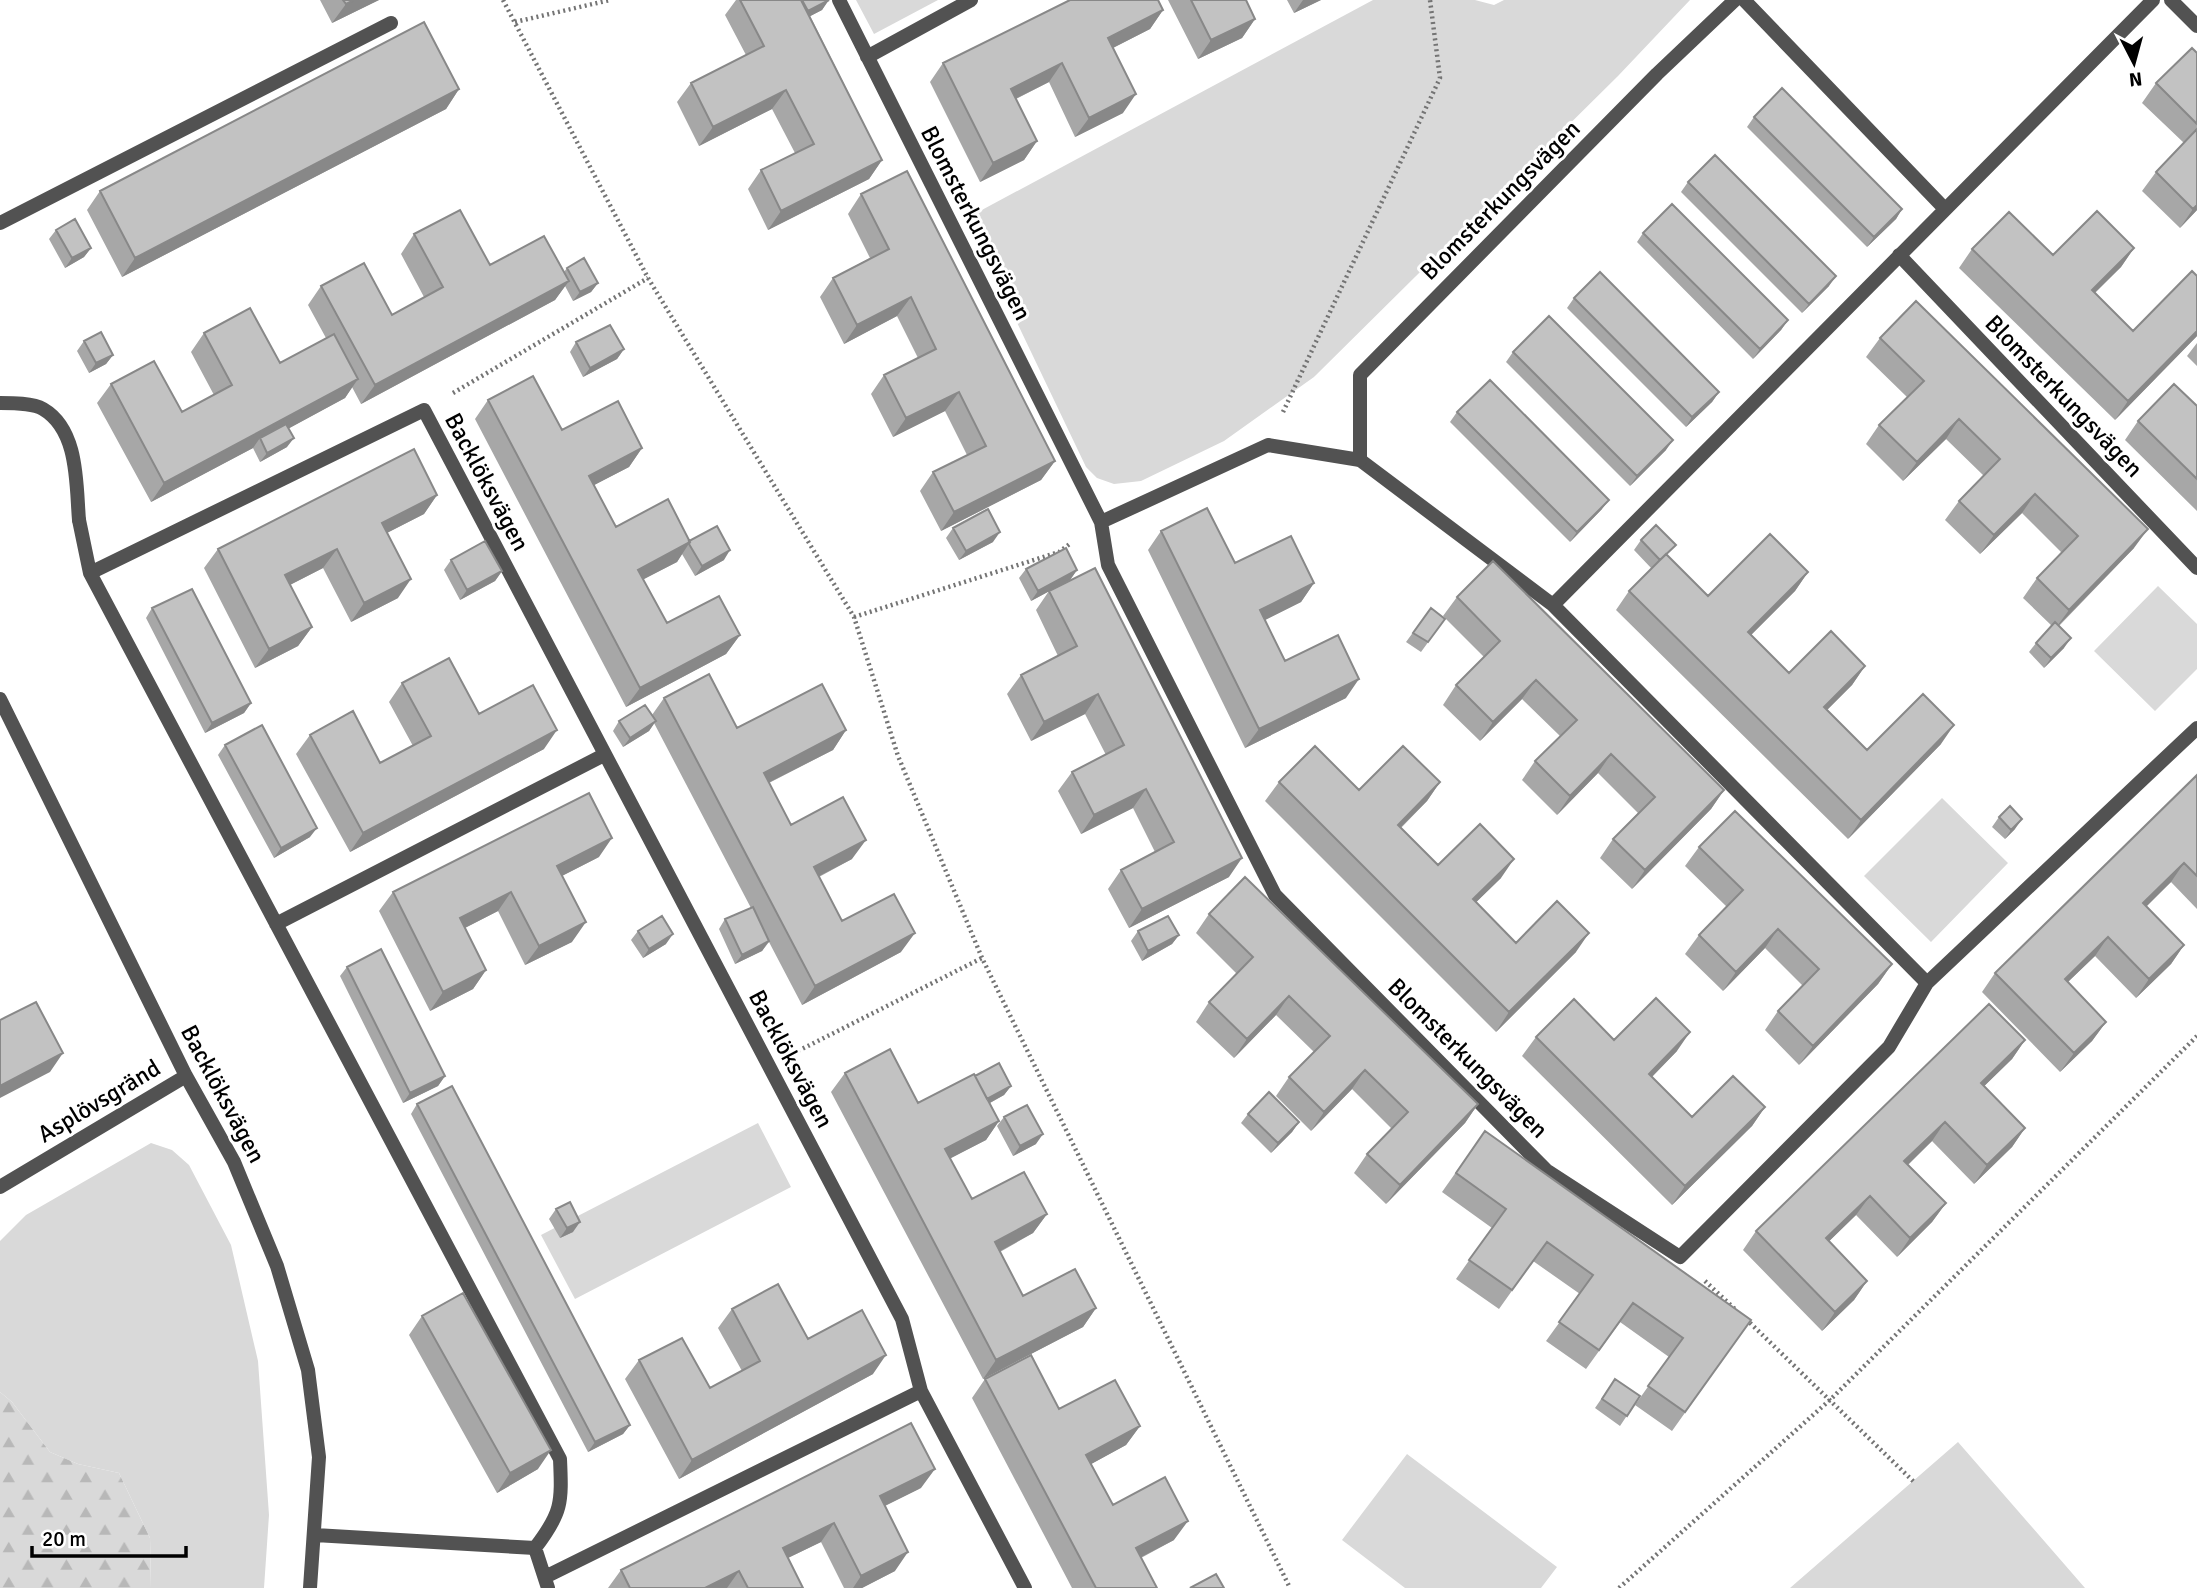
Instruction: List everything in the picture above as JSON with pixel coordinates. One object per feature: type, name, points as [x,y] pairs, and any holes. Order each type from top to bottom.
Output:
[{"type":"street","name":"Blomsterkungsvägen","points":[[839,0],[1101,522],[1108,565],[1275,895],[1546,1170],[1679,1256]]},
{"type":"street","points":[[867,57],[971,0]]},
{"type":"street","name":"Blomsterkungsvägen","points":[[1360,460],[1360,374],[1657,74],[1735,0]]},
{"type":"street","points":[[1744,0],[1944,208]]},
{"type":"street","points":[[1553,605],[2152,0]]},
{"type":"street","points":[[2171,0],[2197,26]]},
{"type":"street","points":[[0,223],[391,23]]},
{"type":"street","name":"Blomsterkungsvägen","points":[[1899,256],[2197,568]]},
{"type":"street","points":[[0,403],[43,408],[62,429],[72,453],[79,520],[90,573],[560,1459],[561,1495],[554,1524],[536,1548]]},
{"type":"street","name":"Backlöksvägen","points":[[90,573],[424,411],[902,1319],[921,1391],[1025,1588]]},
{"type":"street","points":[[1101,522],[1268,445],[1360,460],[1553,605],[1927,983]]},
{"type":"street","name":"Backlöksvägen","points":[[0,699],[186,1076],[234,1162],[277,1266],[308,1370],[319,1457],[310,1588]]},
{"type":"street","points":[[1679,1256],[1889,1046],[1927,983],[2197,728]]},
{"type":"street","points":[[276,924],[604,754]]},
{"type":"street","name":"Asplövsgränd","points":[[0,1187],[186,1076]]},
{"type":"street","points":[[536,1548],[546,1582],[921,1391]]},
{"type":"street","points":[[315,1535],[536,1548]]},
{"type":"path","points":[[503,0],[648,278],[854,617],[898,756],[982,958],[1290,1588]]},
{"type":"path","points":[[515,22],[610,0]]},
{"type":"path","points":[[1268,445],[1440,78],[1430,0]]},
{"type":"path","points":[[424,411],[648,278]]},
{"type":"path","points":[[854,617],[1059,552],[1101,522]]},
{"type":"path","points":[[768,1066],[982,958]]},
{"type":"path","points":[[1619,1588],[1831,1399],[2197,1035]]},
{"type":"path","points":[[1679,1256],[1831,1399],[1914,1482]]},
{"type":"green space","points":[[856,0],[938,0],[874,34]]},
{"type":"green space","points":[[1373,0],[1475,0],[1494,5],[1504,0],[1690,0],[1618,76],[1314,377],[1224,441],[1141,481],[1114,484],[1097,478],[1086,467],[967,218]]},
{"type":"green space","points":[[2158,586],[2197,624],[2197,669],[2155,711],[2094,651]]},
{"type":"green space","points":[[1942,798],[2008,863],[1931,942],[1864,876]]},
{"type":"green space","points":[[758,1123],[791,1187],[575,1299],[541,1235]]},
{"type":"green space","points":[[151,1143],[172,1150],[189,1165],[231,1245],[258,1361],[269,1515],[264,1588],[151,1588],[150,1538],[119,1473],[78,1464],[50,1452],[12,1402],[0,1392],[0,1241],[26,1215]]},
{"type":"green space","points":[[0,1392],[12,1402],[50,1452],[78,1464],[119,1473],[150,1538],[151,1588],[0,1588]]},
{"type":"green space","points":[[1958,1442],[2085,1588],[1790,1588]]},
{"type":"green space","points":[[1407,1454],[1557,1567],[1541,1588],[1405,1588],[1342,1540]]},
{"type":"building","points":[[740,0],[801,0],[882,160],[781,211],[761,170],[814,144],[786,90],[713,127],[691,83],[764,46]]},
{"type":"building","points":[[802,0],[829,0],[808,11]]},
{"type":"building","points":[[1070,0],[1158,0],[1163,10],[1108,38],[1136,94],[1089,118],[1062,63],[1011,89],[1037,141],[993,163],[943,63]]},
{"type":"building","points":[[1191,0],[1246,0],[1255,19],[1211,40]]},
{"type":"building","points":[[424,22],[459,89],[135,258],[100,191]]},
{"type":"building","points":[[2192,48],[2197,53],[2197,124],[2156,83]]},
{"type":"building","points":[[1782,88],[1902,209],[1874,237],[1754,117]]},
{"type":"building","points":[[2197,129],[2197,205],[2193,209],[2156,172]]},
{"type":"building","points":[[1715,155],[1836,276],[1809,304],[1688,182]]},
{"type":"building","points":[[907,171],[1055,461],[954,512],[933,472],[986,446],[959,392],[906,418],[884,375],[936,349],[911,297],[857,325],[833,278],[889,249],[861,194]]},
{"type":"building","points":[[1672,204],[1788,320],[1760,349],[1643,233]]},
{"type":"building","points":[[460,210],[490,265],[544,236],[569,281],[375,385],[321,286],[364,263],[392,315],[443,287],[414,234]]},
{"type":"building","points":[[2097,211],[2134,248],[2092,290],[2133,331],[2192,271],[2197,276],[2197,331],[2128,401],[1972,249],[2009,212],[2053,255]]},
{"type":"building","points":[[75,219],[91,248],[72,258],[56,230]]},
{"type":"building","points":[[584,258],[598,283],[580,292],[567,268]]},
{"type":"building","points":[[1600,272],[1719,392],[1692,417],[1574,298]]},
{"type":"building","points":[[1916,301],[2148,529],[2069,610],[2037,578],[2078,536],[2035,494],[1994,535],[1959,501],[2000,459],[1959,419],[1917,462],[1879,425],[1924,381],[1880,338]]},
{"type":"building","points":[[250,308],[280,363],[334,334],[358,379],[164,483],[111,384],[154,361],[182,412],[232,385],[204,333]]},
{"type":"building","points":[[1549,316],[1673,440],[1637,476],[1513,352]]},
{"type":"building","points":[[610,325],[624,349],[590,368],[576,342]]},
{"type":"building","points":[[101,332],[113,355],[96,363],[84,341]]},
{"type":"building","points":[[533,376],[562,430],[618,401],[642,448],[589,476],[616,527],[668,499],[690,542],[638,570],[667,623],[719,596],[740,635],[640,688],[488,400]]},
{"type":"building","points":[[1490,380],[1609,500],[1577,532],[1457,412]]},
{"type":"building","points":[[2174,384],[2197,406],[2197,479],[2138,421]]},
{"type":"building","points":[[286,424],[294,438],[267,453],[260,438]]},
{"type":"building","points":[[414,449],[437,495],[382,523],[411,579],[364,603],[337,549],[285,575],[312,627],[269,649],[218,549]]},
{"type":"building","points":[[1207,508],[1235,563],[1291,536],[1314,583],[1260,610],[1285,661],[1338,635],[1359,679],[1259,729],[1161,531]]},
{"type":"building","points":[[988,509],[1000,532],[966,551],[953,528]]},
{"type":"building","points":[[1656,525],[1676,545],[1660,560],[1641,540]]},
{"type":"building","points":[[717,526],[730,550],[702,566],[689,541]]},
{"type":"building","points":[[1770,534],[1808,572],[1748,632],[1789,673],[1831,631],[1865,666],[1824,707],[1867,750],[1923,694],[1954,725],[1861,820],[1629,591],[1666,554],[1708,596]]},
{"type":"building","points":[[485,541],[502,571],[467,590],[451,560]]},
{"type":"building","points":[[1066,548],[1077,570],[1038,591],[1026,569]]},
{"type":"building","points":[[1493,561],[1724,790],[1645,870],[1613,839],[1655,797],[1611,754],[1570,796],[1535,761],[1577,720],[1536,680],[1493,722],[1456,685],[1500,641],[1457,597]]},
{"type":"building","points":[[1095,568],[1242,858],[1142,909],[1121,870],[1174,842],[1146,789],[1094,815],[1072,772],[1124,745],[1098,694],[1044,722],[1021,675],[1077,646],[1049,591]]},
{"type":"building","points":[[192,589],[251,703],[212,723],[152,608]]},
{"type":"building","points":[[1431,608],[1445,619],[1428,642],[1413,633]]},
{"type":"building","points":[[2055,622],[2071,638],[2051,658],[2036,643]]},
{"type":"building","points":[[449,658],[479,714],[533,685],[557,730],[363,833],[310,735],[353,711],[380,763],[431,736],[402,683]]},
{"type":"building","points":[[709,674],[737,728],[822,684],[846,730],[764,773],[791,825],[843,797],[866,840],[814,867],[842,921],[894,894],[915,933],[815,986],[664,698]]},
{"type":"building","points":[[645,705],[656,721],[630,738],[619,721]]},
{"type":"building","points":[[262,725],[317,828],[281,848],[225,745]]},
{"type":"building","points":[[1315,746],[1359,790],[1403,746],[1440,782],[1398,825],[1438,865],[1480,824],[1514,859],[1473,899],[1516,943],[1557,901],[1589,933],[1509,1012],[1279,782]]},
{"type":"building","points":[[2197,775],[2197,876],[2184,863],[2143,903],[2184,945],[2149,979],[2108,937],[2065,979],[2106,1022],[2074,1053],[1995,973]]},
{"type":"building","points":[[589,793],[612,838],[557,866],[586,922],[539,946],[511,892],[460,918],[486,970],[443,992],[393,892]]},
{"type":"building","points":[[2010,806],[2022,819],[2011,830],[1999,817]]},
{"type":"building","points":[[1735,811],[1892,964],[1813,1046],[1778,1011],[1819,969],[1778,929],[1736,972],[1699,935],[1743,890],[1699,847]]},
{"type":"building","points":[[1245,877],[1478,1104],[1400,1185],[1367,1154],[1408,1112],[1365,1070],[1324,1112],[1289,1077],[1330,1036],[1289,996],[1247,1039],[1209,1002],[1253,957],[1209,914]]},
{"type":"building","points":[[753,907],[769,941],[742,955],[725,919]]},
{"type":"building","points":[[662,916],[673,934],[649,949],[638,931]]},
{"type":"building","points":[[1168,916],[1179,935],[1148,951],[1138,931]]},
{"type":"building","points":[[381,949],[445,1076],[410,1093],[347,967]]},
{"type":"building","points":[[1656,998],[1690,1032],[1649,1074],[1692,1117],[1733,1076],[1765,1107],[1685,1186],[1536,1037],[1574,999],[1614,1040]]},
{"type":"building","points":[[36,1002],[63,1053],[0,1086],[0,1020]]},
{"type":"building","points":[[1989,1004],[2025,1040],[1981,1083],[2025,1128],[1987,1165],[1945,1122],[1904,1161],[1946,1203],[1910,1238],[1870,1196],[1826,1238],[1867,1281],[1835,1312],[1756,1231]]},
{"type":"building","points":[[890,1049],[918,1103],[974,1074],[999,1121],[945,1149],[972,1199],[1024,1172],[1047,1214],[995,1242],[1023,1296],[1075,1269],[1096,1308],[996,1360],[845,1073]]},
{"type":"building","points":[[999,1063],[1011,1086],[987,1099],[975,1076]]},
{"type":"building","points":[[452,1086],[630,1425],[595,1442],[417,1104]]},
{"type":"building","points":[[1269,1092],[1299,1122],[1278,1143],[1248,1114]]},
{"type":"building","points":[[1027,1105],[1043,1134],[1020,1146],[1004,1117]]},
{"type":"building","points":[[1485,1131],[1751,1320],[1685,1412],[1648,1386],[1683,1338],[1633,1303],[1599,1350],[1559,1322],[1593,1275],[1547,1242],[1512,1290],[1469,1260],[1506,1209],[1456,1173]]},
{"type":"building","points":[[570,1202],[580,1222],[567,1228],[556,1209]]},
{"type":"building","points":[[778,1284],[808,1339],[862,1310],[886,1355],[692,1460],[639,1360],[682,1338],[710,1388],[760,1361],[732,1309]]},
{"type":"building","points":[[463,1293],[551,1450],[510,1473],[422,1316]]},
{"type":"building","points":[[1031,1355],[1059,1409],[1115,1380],[1140,1426],[1086,1455],[1113,1505],[1165,1477],[1188,1521],[1136,1548],[1157,1588],[1096,1588],[985,1379]]},
{"type":"building","points":[[1615,1379],[1640,1396],[1627,1416],[1602,1399]]},
{"type":"building","points":[[911,1423],[935,1469],[880,1496],[908,1552],[861,1576],[834,1523],[783,1548],[803,1588],[748,1588],[739,1571],[705,1588],[630,1588],[621,1570]]},
{"type":"building","points":[[1216,1574],[1224,1588],[1190,1588]]}]
